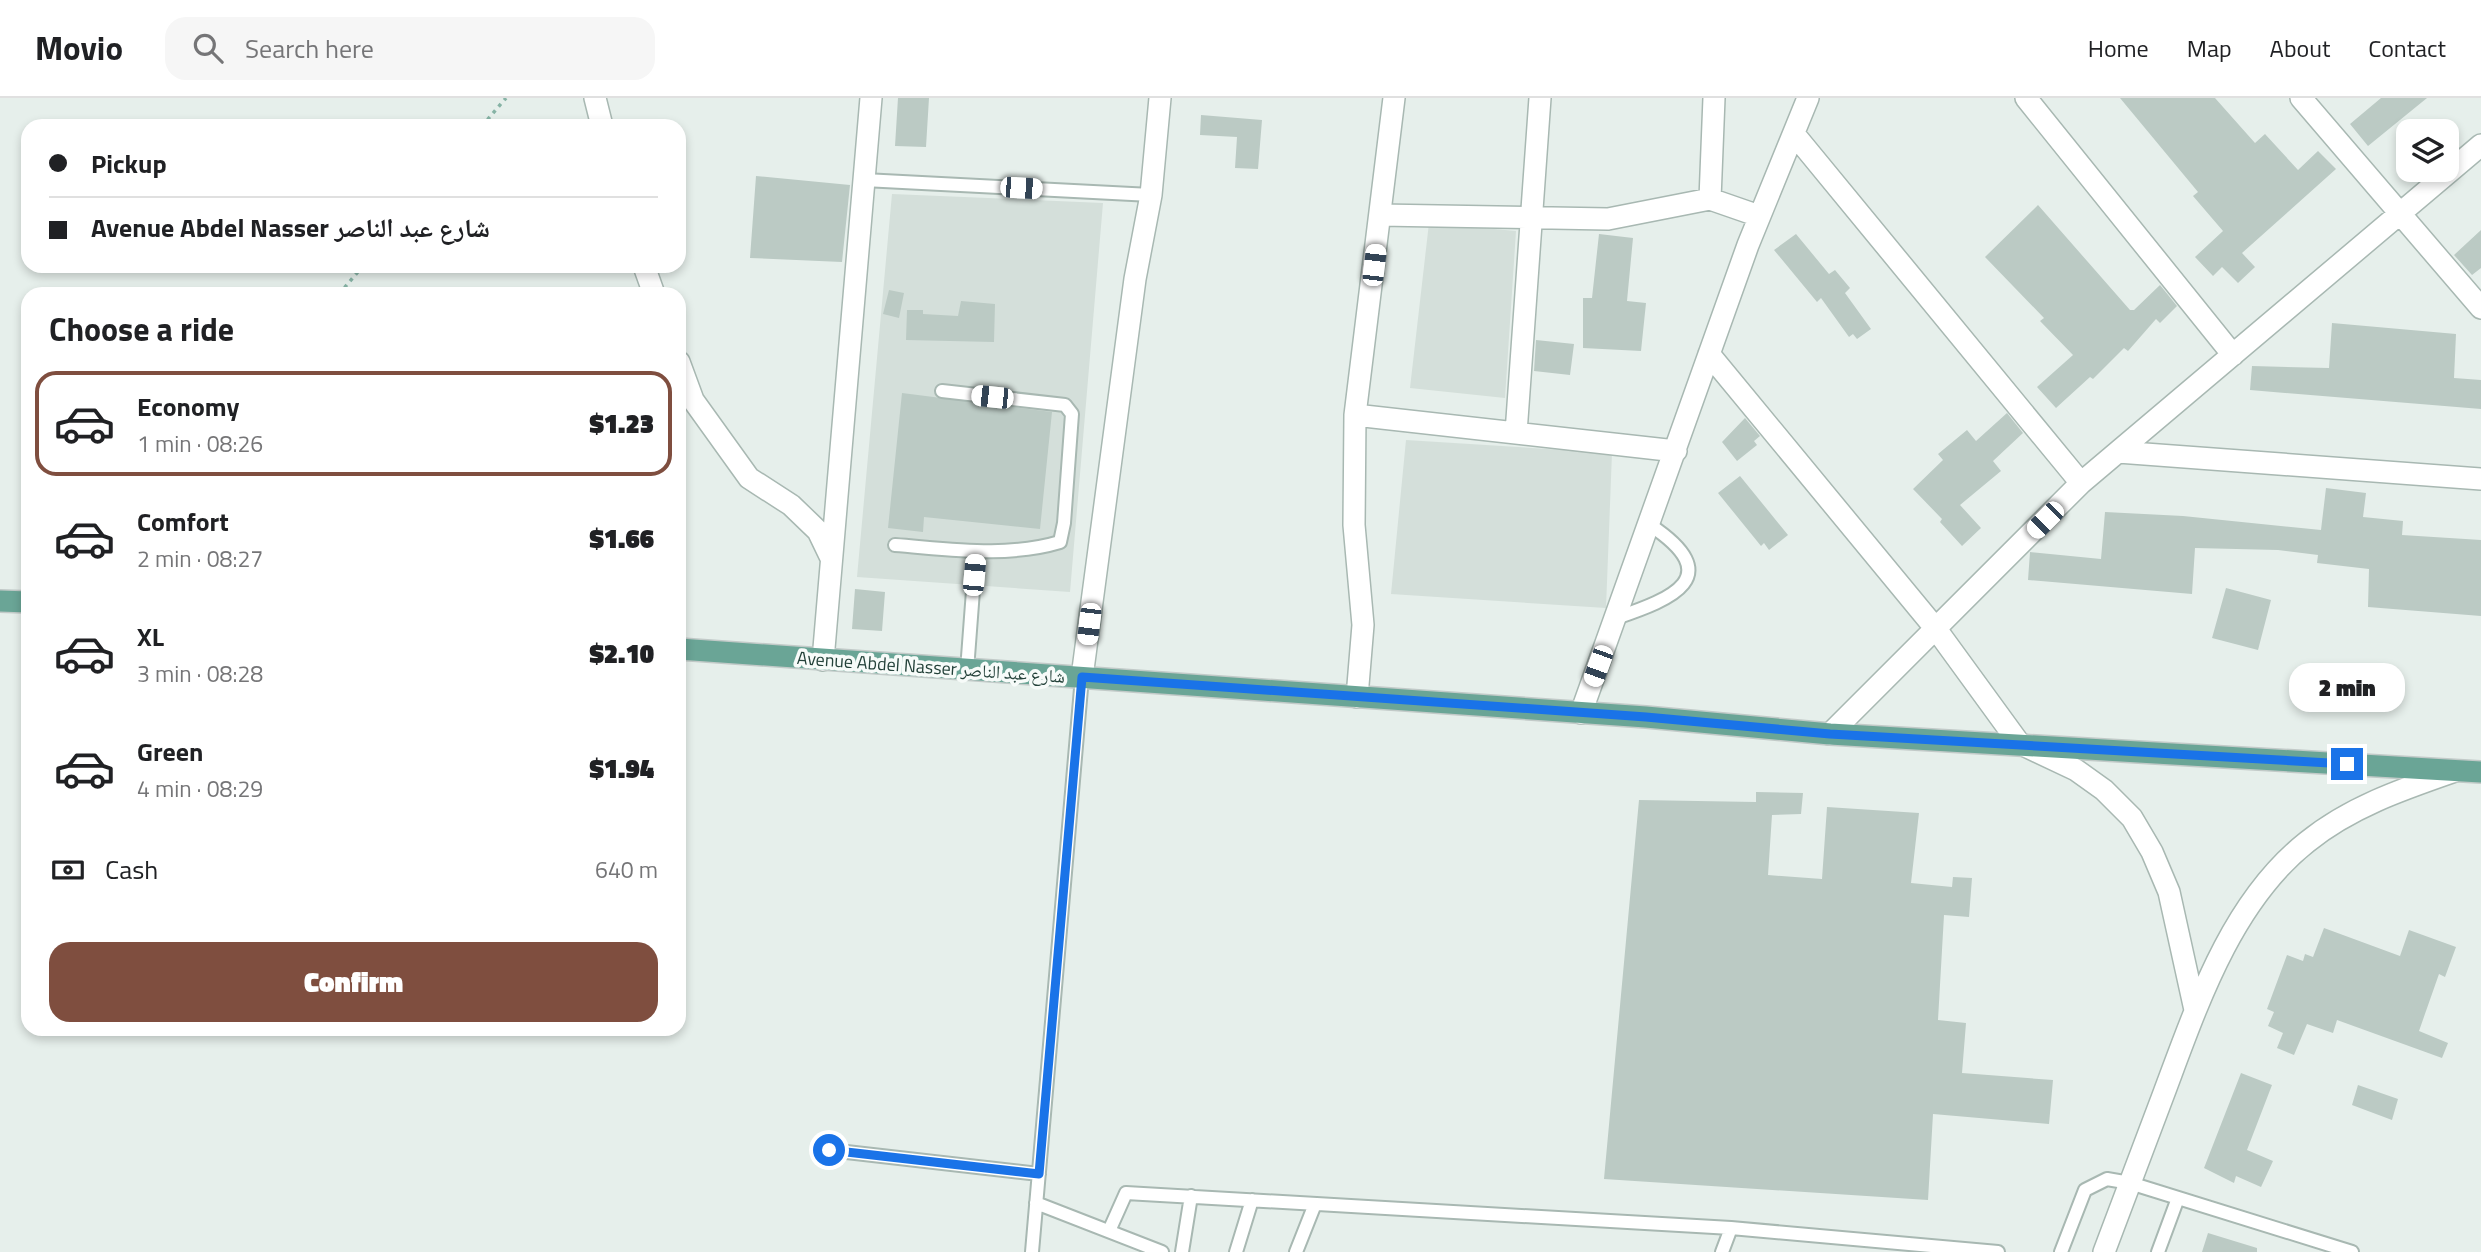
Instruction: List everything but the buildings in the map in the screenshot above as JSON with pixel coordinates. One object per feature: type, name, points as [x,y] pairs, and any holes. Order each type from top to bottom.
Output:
[{"type":"main road","points":[[0,601],[21,602]]},
{"type":"main road","name":"Avenue Abdel Nasser شارع عبد الناصر","points":[[686,650],[1581,713],[1830,734],[2481,772]]},
{"type":"street","points":[[595,98],[600,119]]},
{"type":"street","points":[[823,660],[872,98]]},
{"type":"street","points":[[1082,677],[1135,279],[1152,195],[1160,98]]},
{"type":"street","points":[[1357,697],[1363,625],[1354,525],[1355,415],[1394,98]]},
{"type":"street","points":[[1516,433],[1540,98]]},
{"type":"street","points":[[1710,199],[1714,98]]},
{"type":"street","points":[[1581,713],[1759,216],[1808,98]]},
{"type":"street","points":[[2026,98],[2233,355]]},
{"type":"street","points":[[2301,98],[2481,308]]},
{"type":"street","points":[[1794,134],[2081,483]]},
{"type":"street","points":[[1830,734],[2081,483],[2481,145]]},
{"type":"street","points":[[1380,215],[1608,219],[1710,199],[1759,216]]},
{"type":"street","points":[[1709,354],[1936,629],[2019,743],[2076,770],[2104,790],[2132,818],[2152,852],[2169,892],[2195,1010]]},
{"type":"street","points":[[686,381],[693,400],[748,478],[790,505],[818,531],[832,559]]},
{"type":"street","points":[[1355,415],[1676,451]]},
{"type":"street","points":[[2118,452],[2481,479]]},
{"type":"street","points":[[2104,1252],[2195,1010],[2247,910],[2278,868],[2307,841],[2347,815],[2398,791],[2456,770]]},
{"type":"lane","points":[[864,180],[1152,195]]},
{"type":"lane","points":[[895,545],[976,551],[1044,546],[1060,542],[1065,523],[1072,414],[1065,405],[943,391]]},
{"type":"lane","points":[[1616,618],[1663,602],[1679,592],[1686,580],[1688,567],[1678,548],[1650,526]]},
{"type":"lane","points":[[967,670],[976,551]]},
{"type":"lane","points":[[1032,1252],[1082,677]]},
{"type":"lane","points":[[829,1150],[1039,1174]]},
{"type":"lane","points":[[2061,1252],[2085,1190],[2107,1180],[2130,1183],[2352,1252]]},
{"type":"lane","points":[[1109,1231],[1126,1193],[1731,1228],[1998,1252]]},
{"type":"lane","points":[[1182,1252],[1191,1196]]},
{"type":"lane","points":[[2158,1252],[2178,1198]]},
{"type":"lane","points":[[1236,1252],[1252,1200]]},
{"type":"lane","points":[[1036,1203],[1162,1252]]},
{"type":"lane","points":[[1296,1252],[1315,1204]]},
{"type":"lane","points":[[1721,1252],[1731,1228]]},
{"type":"path","points":[[488,119],[506,98]]},
{"type":"path","points":[[345,287],[357,273]]},
{"type":"shaded area","points":[[892,194],[1103,203],[1070,592],[857,577]]},
{"type":"shaded area","points":[[1429,223],[1516,231],[1505,398],[1410,388]]},
{"type":"shaded area","points":[[1406,440],[1612,453],[1606,608],[1391,594]]},
{"type":"route","points":[[829,1150],[1039,1174],[1082,677],[1646,717],[1830,734],[2347,764]]}]
